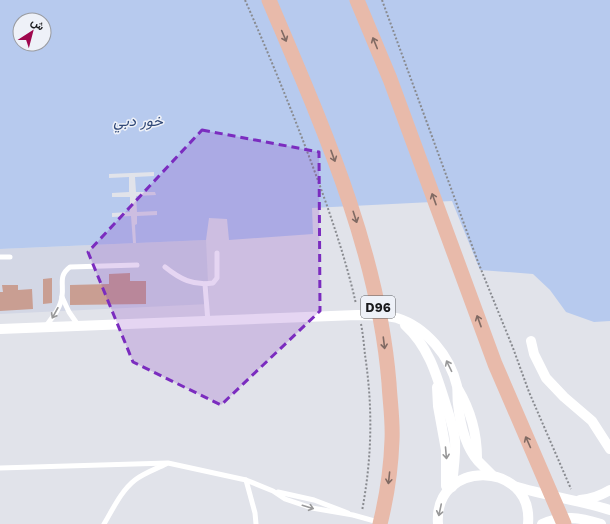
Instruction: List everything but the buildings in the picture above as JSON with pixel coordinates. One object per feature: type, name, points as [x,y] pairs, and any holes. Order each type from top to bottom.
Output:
[{"type":"main road","name":"D96","points":[[269,0],[330,148],[361,238],[371,274],[383,332],[392,439],[388,484],[380,524]]},
{"type":"main road","points":[[357,0],[390,79],[495,364],[564,524]]},
{"type":"main road","points":[[544,477],[573,524]]},
{"type":"street","points":[[0,329],[357,315],[397,318],[419,329],[436,346],[449,365],[457,387],[458,404],[463,431],[477,460],[493,476]]},
{"type":"street","points":[[397,318],[423,345],[434,367],[454,432],[456,451],[449,490],[439,509],[438,524]]},
{"type":"street","points":[[531,341],[546,378],[564,397],[592,421],[610,449]]},
{"type":"street","points":[[449,490],[467,477],[480,475],[493,476],[514,486],[535,493],[592,498],[602,495],[610,490]]},
{"type":"street","points":[[514,486],[524,499],[528,524]]},
{"type":"street","points":[[572,496],[610,510]]},
{"type":"street","points":[[542,524],[555,519],[570,517],[586,519],[601,524]]},
{"type":"lane","points":[[165,267],[176,276],[188,282],[205,284],[213,283],[217,278],[217,253]]},
{"type":"lane","points":[[0,258],[10,257]]},
{"type":"lane","points":[[44,327],[55,313],[62,296],[62,275],[70,267],[137,265]]},
{"type":"lane","points":[[205,284],[208,322]]},
{"type":"lane","points":[[62,296],[69,312],[79,326]]},
{"type":"lane","points":[[0,468],[168,463],[246,480],[273,491],[286,499],[312,508],[353,515],[385,524]]},
{"type":"lane","points":[[104,524],[124,491],[130,484],[144,474],[168,463]]},
{"type":"lane","points":[[246,480],[255,513],[256,524]]},
{"type":"lane","points":[[273,491],[314,500],[353,515]]},
{"type":"path","points":[[244,0],[270,56],[309,156],[340,243],[357,306]]},
{"type":"path","points":[[382,0],[478,262],[572,496]]},
{"type":"path","points":[[360,320],[368,371],[371,431],[369,473],[362,515]]},
{"type":"highlighted area","points":[[202,130],[319,152],[320,311],[221,405],[133,362],[88,252]]},
{"type":"shaded area","points":[[206,240],[209,304],[0,314],[0,249]]},
{"type":"water","name":"خور دبي","points":[[0,0],[610,0],[610,321],[594,322],[566,312],[550,290],[533,274],[480,270],[452,201],[312,208],[313,234],[229,240],[227,219],[209,218],[206,240],[0,249]]},
{"type":"pier","points":[[154,172],[154,176],[135,177],[136,192],[155,192],[156,195],[136,196],[137,212],[157,211],[157,215],[137,216],[137,224],[135,225],[136,243],[133,243],[131,216],[112,217],[112,213],[130,212],[130,197],[112,197],[112,193],[129,192],[129,177],[109,178],[109,174]]}]
